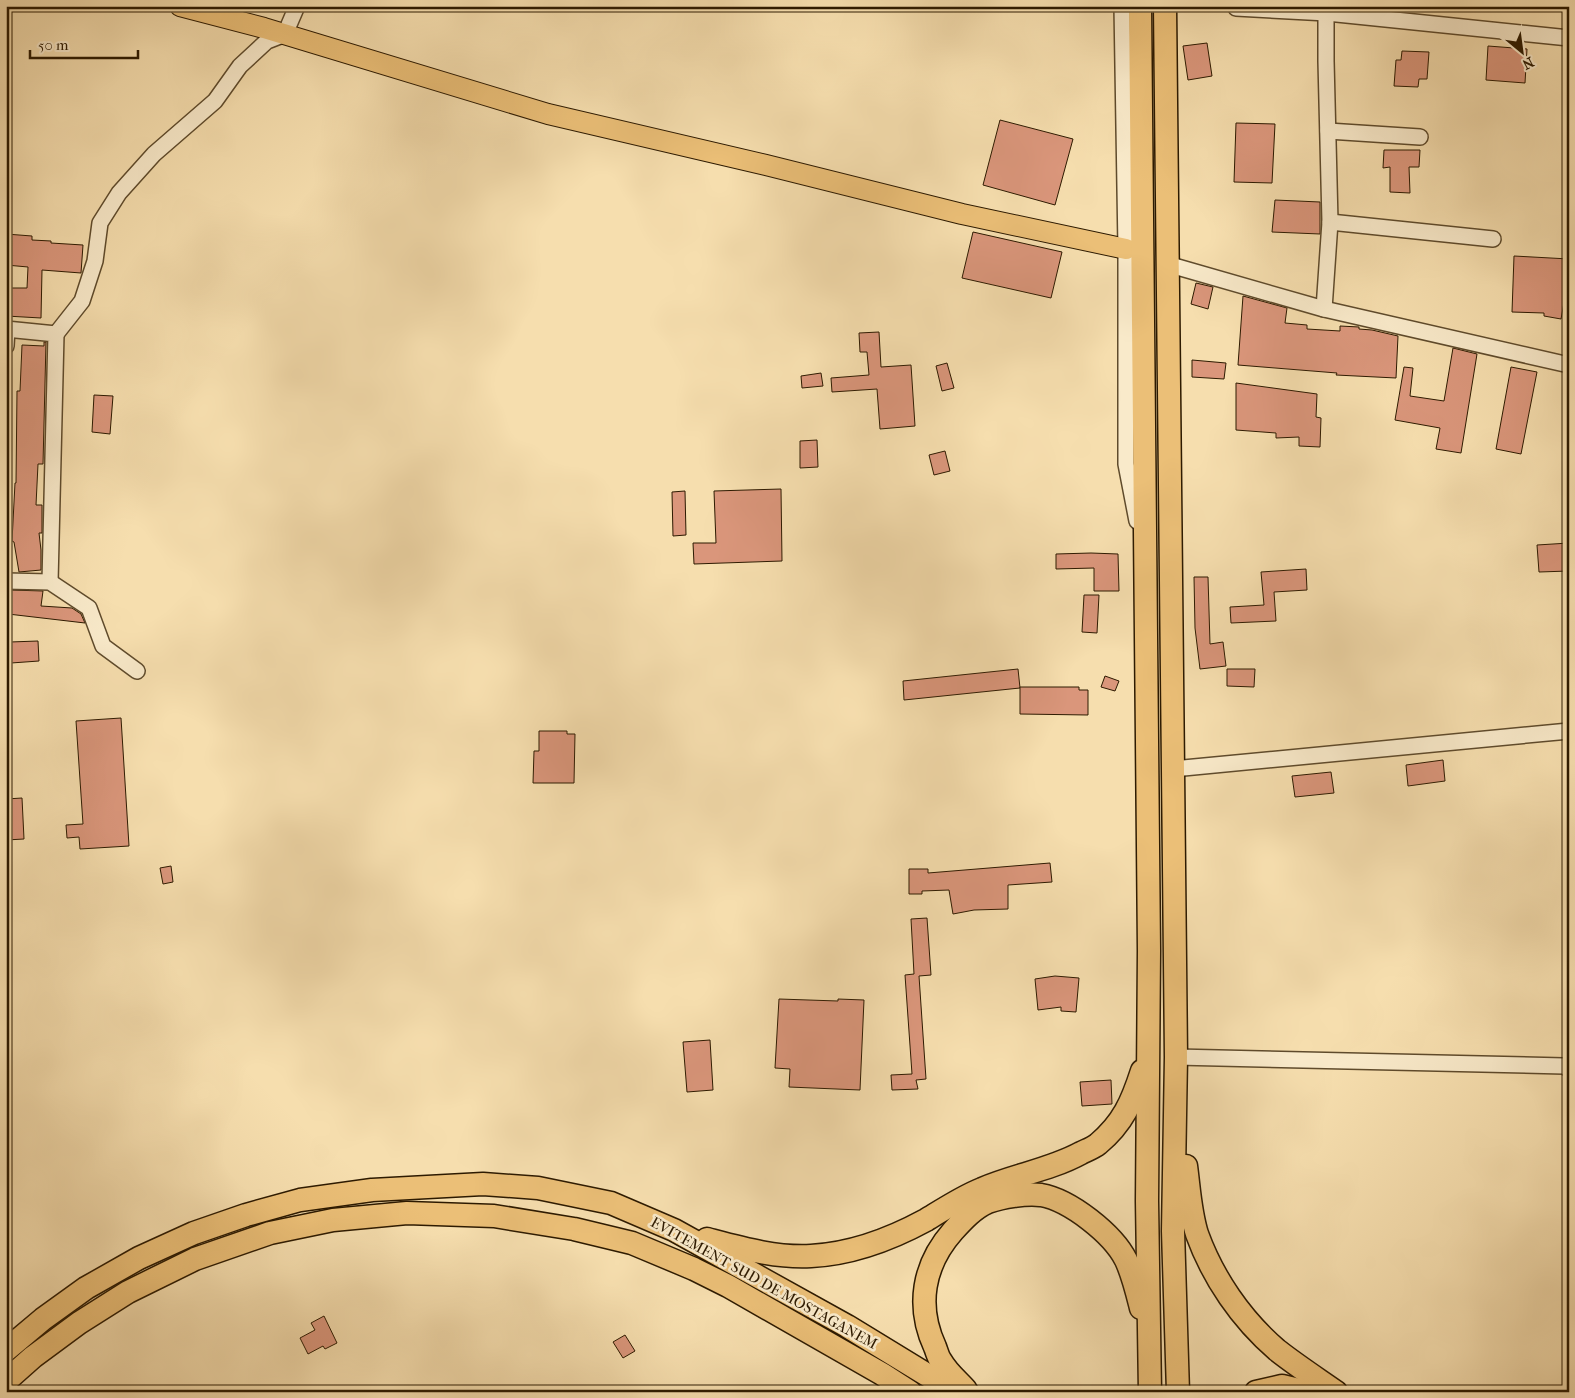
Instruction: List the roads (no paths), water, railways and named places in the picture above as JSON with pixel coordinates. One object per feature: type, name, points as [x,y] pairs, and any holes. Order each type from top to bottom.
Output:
[{"type":"highway","points":[[1140,6],[1149,1048],[1147,1201],[1150,1392]]},
{"type":"highway","points":[[1165,6],[1176,1066],[1173,1231],[1178,1392]]},
{"type":"highway","points":[[674,1230],[738,1247],[790,1256],[812,1256],[841,1252],[882,1240],[924,1221],[981,1189],[1046,1168],[1096,1146],[1114,1129],[1127,1111],[1149,1048]]},
{"type":"highway","points":[[1176,1066],[1190,1202],[1197,1232],[1212,1268],[1233,1301],[1255,1328],[1298,1366],[1336,1392]]},
{"type":"highway","name":"EVITEMENT SUD DE MOSTAGANEM","points":[[6,1350],[43,1319],[86,1288],[139,1258],[194,1233],[246,1215],[300,1200],[372,1190],[483,1184],[538,1188],[611,1204],[674,1230],[847,1326],[956,1392]]},
{"type":"highway","points":[[968,1392],[941,1361],[929,1336],[924,1316],[924,1293],[930,1268],[944,1242],[966,1217],[988,1202],[1014,1196],[1041,1195],[1067,1205],[1094,1223],[1114,1242],[1126,1261],[1137,1292],[1149,1343]]},
{"type":"highway","name":"EVITEMENT SUD DE MOSTAGANEM","points":[[6,1380],[33,1357],[79,1323],[128,1292],[195,1259],[270,1233],[333,1220],[407,1213],[494,1216],[574,1229],[632,1244],[694,1269],[728,1286],[910,1392]]},
{"type":"highway","points":[[882,1374],[900,1392]]},
{"type":"highway","points":[[1256,1392],[1282,1386],[1307,1392]]},
{"type":"main road","points":[[180,6],[285,34],[548,114],[766,165],[962,214],[1126,250]]},
{"type":"street","points":[[50,582],[56,334],[82,301],[96,261],[100,223],[118,193],[154,154],[215,100],[240,66],[267,41],[285,34],[297,6]]},
{"type":"street","points":[[1122,6],[1126,250],[1126,464],[1145,559]]},
{"type":"street","points":[[1236,8],[1326,10],[1569,38]]},
{"type":"street","points":[[1324,309],[1330,222],[1326,10]]},
{"type":"street","points":[[1328,132],[1420,137]]},
{"type":"street","points":[[1330,222],[1494,239]]},
{"type":"street","points":[[1167,264],[1324,309],[1569,365]]},
{"type":"street","points":[[6,346],[7,329],[56,334]]},
{"type":"street","points":[[6,581],[50,582],[89,608],[103,646],[137,671]]},
{"type":"street","points":[[1173,769],[1569,731]]},
{"type":"street","points":[[1176,1066],[1564,1066],[1569,1069]]}]
